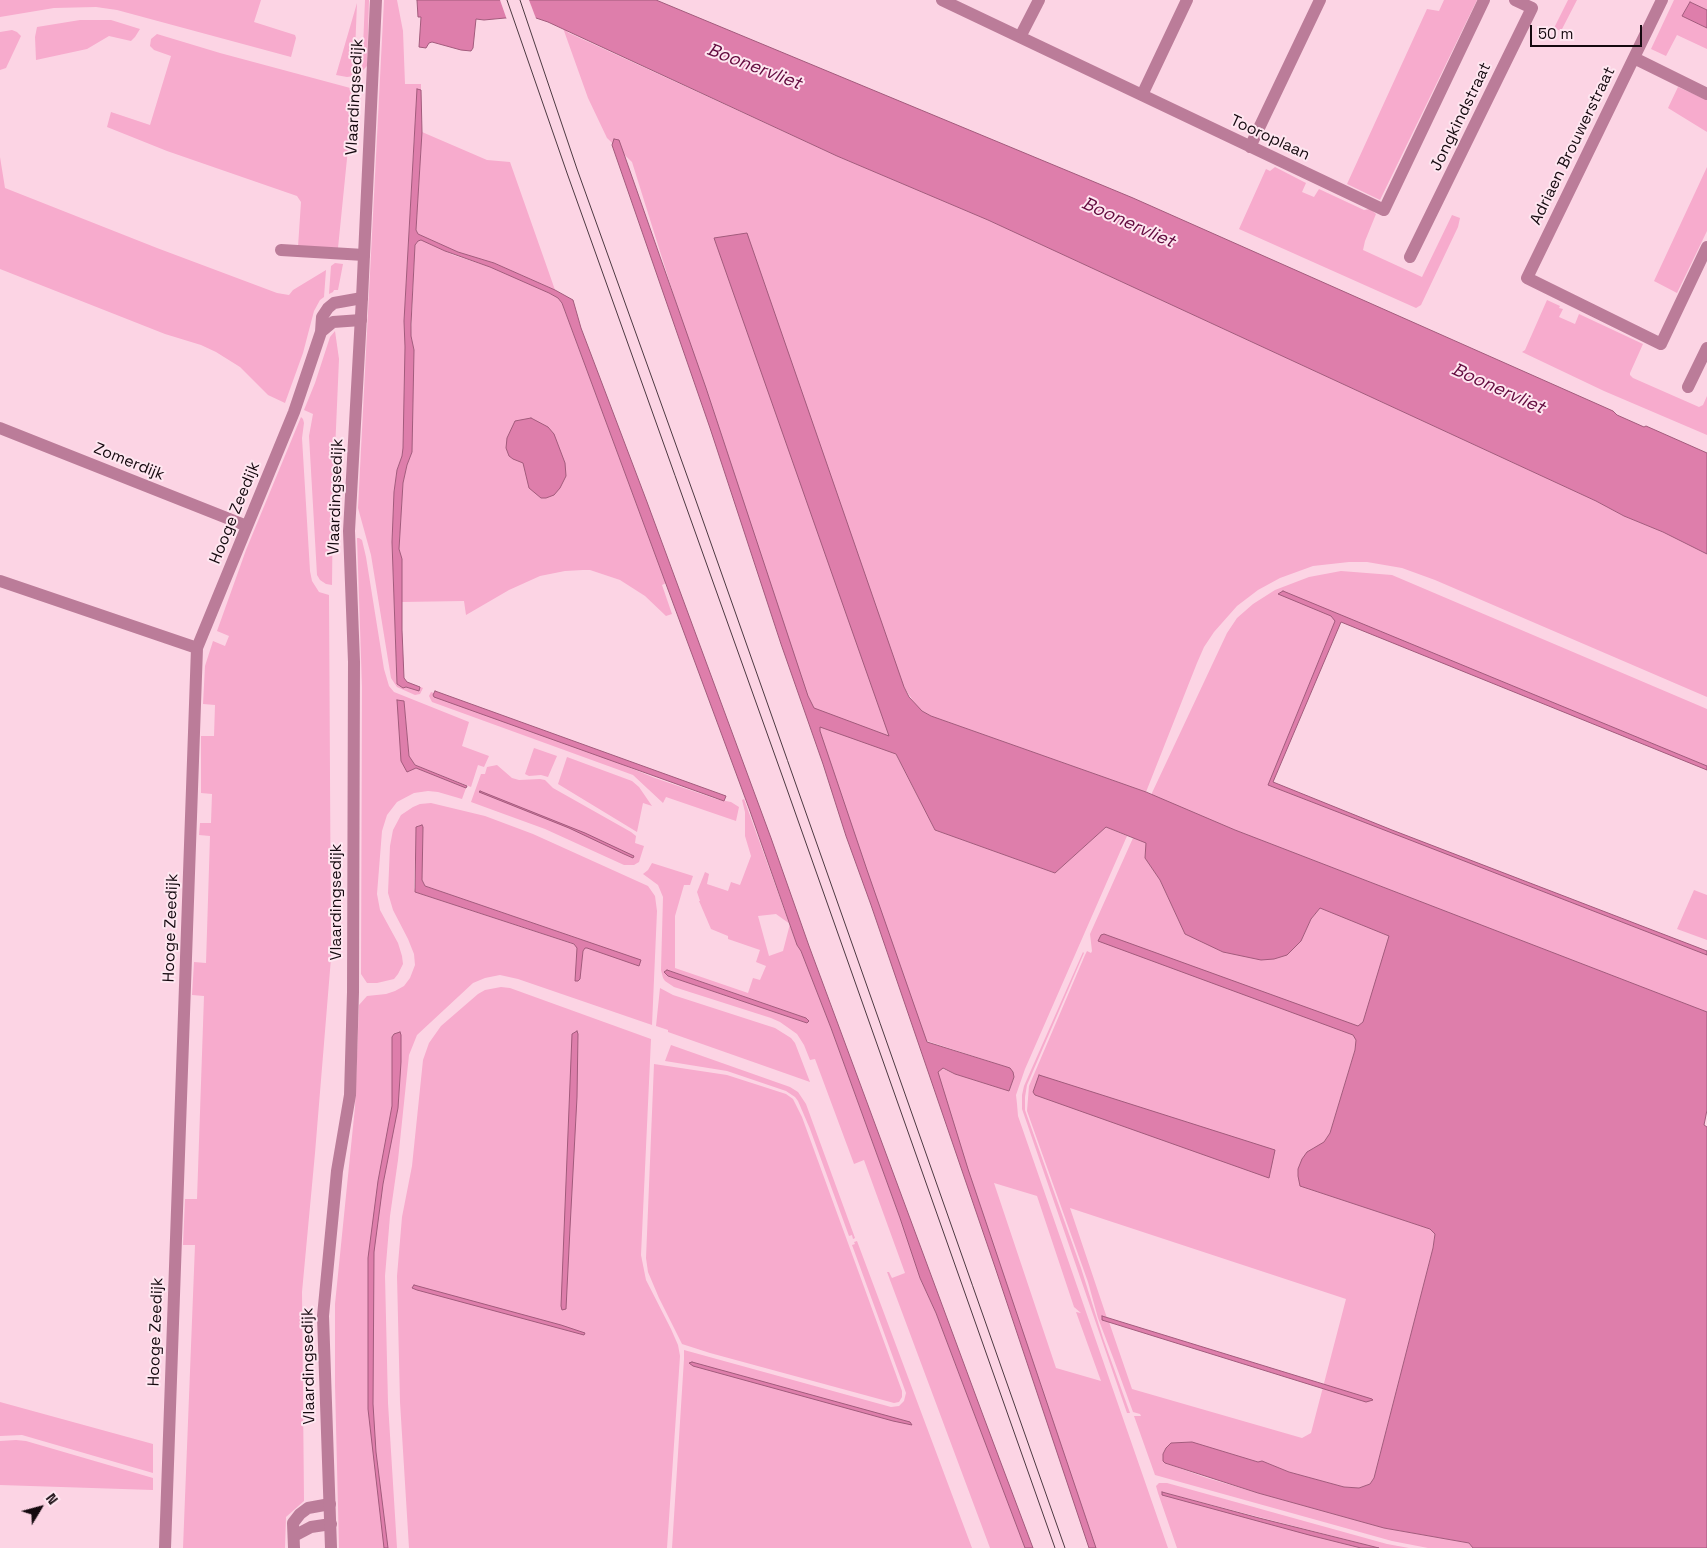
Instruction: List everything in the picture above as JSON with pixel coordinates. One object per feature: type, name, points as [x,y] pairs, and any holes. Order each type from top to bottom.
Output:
[{"type":"street","name":"Vlaardingsedijk","points":[[331,1548],[322,1316],[337,1172],[350,1095],[353,982],[354,662],[349,531],[376,0]]},
{"type":"street","name":"Tooroplaan","points":[[942,0],[1384,210]]},
{"type":"street","points":[[1020,37],[1039,0]]},
{"type":"street","points":[[1142,95],[1187,0]]},
{"type":"street","points":[[1250,147],[1320,0]]},
{"type":"street","name":"Jongkindstraat","points":[[1384,210],[1484,0]]},
{"type":"street","name":"Jongkindstraat","points":[[1410,258],[1532,8],[1515,0]]},
{"type":"street","name":"Adriaen Brouwerstraat","points":[[1662,0],[1527,278],[1661,344],[1707,247]]},
{"type":"street","points":[[1634,58],[1707,94]]},
{"type":"street","points":[[281,250],[364,255]]},
{"type":"street","name":"Hooge Zeedijk","points":[[164,1548],[197,648],[294,412],[321,332],[322,317],[334,303],[362,298]]},
{"type":"street","points":[[321,332],[333,322],[361,320]]},
{"type":"street","points":[[1688,387],[1707,348]]},
{"type":"street","name":"Zomerdijk","points":[[0,428],[247,526]]},
{"type":"street","points":[[0,581],[197,648]]},
{"type":"street","points":[[294,1542],[293,1523],[300,1514],[308,1508],[330,1504]]},
{"type":"street","points":[[294,1542],[311,1527],[331,1524]]},
{"type":"shaded area","points":[[0,0],[261,0],[254,22],[295,35],[296,38],[291,57],[117,10],[96,7],[54,8],[0,17]]},
{"type":"shaded area","points":[[365,0],[369,0],[367,66],[362,71]]},
{"type":"shaded area","points":[[384,0],[397,0],[403,31],[405,84],[421,84],[421,90],[418,89],[414,139],[404,321],[403,448],[394,492],[392,542],[397,684],[403,688],[406,687],[419,691],[420,687],[423,688],[420,694],[415,695],[397,687],[391,678],[371,555],[358,508]]},
{"type":"shaded area","points":[[1444,0],[1477,0],[1380,200],[1347,184],[1427,9],[1439,11]]},
{"type":"shaded area","points":[[1568,0],[1577,0],[1561,31],[1554,28]]},
{"type":"shaded area","points":[[1674,0],[1707,0],[1707,10],[1690,2],[1682,16],[1707,28],[1707,49],[1677,35],[1666,56],[1651,49]]},
{"type":"shaded area","points":[[357,3],[354,76],[336,75]]},
{"type":"shaded area","points":[[80,20],[111,20],[140,29],[131,41],[109,36],[87,49],[36,60],[35,37],[37,27]]},
{"type":"shaded area","points":[[563,28],[569,33],[837,156],[988,220],[1707,554],[1707,697],[1435,580],[1402,568],[1367,562],[1349,562],[1313,566],[1280,578],[1258,590],[1237,606],[1214,632],[1204,647],[1146,792],[931,716],[915,704],[904,687],[893,749],[935,830],[1055,873],[1106,827],[1127,836],[1025,1069],[1016,1095],[1018,1116],[1168,1548],[1094,1548],[929,1063],[955,1074],[1009,1091],[1014,1077],[1007,1067],[921,1039],[730,475],[632,162],[607,138],[588,98]],"holes":[[[994,1183],[1037,1196],[1074,1307],[1081,1313],[1076,1312],[1101,1381],[1056,1368]]]},
{"type":"shaded area","points":[[12,30],[21,36],[6,68],[0,70],[0,32]]},
{"type":"shaded area","points":[[157,34],[354,89],[338,248],[298,247],[301,202],[297,196],[167,151],[107,127],[111,112],[150,125],[171,56],[154,50],[150,46],[151,39]]},
{"type":"shaded area","points":[[1678,87],[1707,100],[1707,132],[1668,108]]},
{"type":"shaded area","points":[[422,132],[487,160],[510,162],[555,290],[494,263],[458,252],[418,234],[416,230]]},
{"type":"shaded area","points":[[0,157],[5,188],[277,293],[289,295],[293,290],[326,270],[324,297],[320,300],[314,311],[303,353],[285,403],[268,395],[240,367],[216,352],[0,269]]},
{"type":"shaded area","points":[[1275,167],[1306,183],[1302,192],[1314,197],[1319,189],[1364,210],[1370,209],[1376,214],[1363,250],[1422,277],[1452,215],[1460,218],[1458,227],[1421,305],[1416,308],[1239,229],[1266,169],[1270,171]]},
{"type":"shaded area","points":[[1707,167],[1707,231],[1677,293],[1654,281]]},
{"type":"shaded area","points":[[422,240],[453,255],[490,267],[549,293],[558,298],[562,303],[666,583],[662,585],[672,614],[666,616],[645,596],[620,580],[590,570],[565,571],[540,576],[509,590],[466,615],[464,601],[402,602],[402,559],[399,549],[403,483],[412,452],[414,350],[411,336],[415,245],[418,241]]},
{"type":"shaded area","points":[[335,263],[343,264],[338,290],[334,290],[329,294],[331,266]]},
{"type":"shaded area","points":[[1547,300],[1563,309],[1559,317],[1575,324],[1579,314],[1643,344],[1630,373],[1633,378],[1699,407],[1703,405],[1707,396],[1707,435],[1604,391],[1522,352],[1525,350]]},
{"type":"shaded area","points":[[335,331],[339,359],[333,497],[332,585],[320,580],[317,575],[309,436],[313,414],[304,410],[330,337]]},
{"type":"shaded area","points":[[301,417],[304,423],[302,438],[310,571],[312,581],[319,592],[329,595],[331,958],[302,1292],[304,1501],[286,1517],[285,1548],[183,1548],[195,1245],[183,1245],[185,1199],[197,1199],[204,996],[192,995],[194,962],[206,963],[210,836],[199,835],[200,823],[211,823],[212,794],[201,793],[201,736],[214,736],[215,705],[203,704],[205,666],[213,641],[225,646],[229,636],[217,631],[246,550]]},
{"type":"shaded area","points":[[357,538],[362,540],[366,557],[384,669],[389,686],[394,692],[469,722],[462,746],[489,756],[484,767],[478,765],[471,787],[415,765],[409,756],[404,701],[407,771],[416,768],[466,788],[462,799],[438,792],[414,793],[397,802],[387,815],[382,831],[377,894],[380,910],[398,943],[403,964],[394,979],[377,983],[367,983],[361,974],[362,687]]},
{"type":"shaded area","points":[[1341,571],[1392,575],[1707,709],[1707,766],[1338,614],[1268,785],[1707,955],[1707,1012],[1235,830],[1151,795],[1227,633],[1237,618],[1253,604],[1275,590],[1309,577]]},
{"type":"shaded area","points":[[431,692],[434,693],[433,695],[655,778],[716,799],[731,802],[739,807],[736,821],[666,797],[663,803],[633,775],[432,702],[429,696]]},
{"type":"shaded area","points":[[534,748],[557,756],[548,777],[525,774]]},
{"type":"shaded area","points":[[567,757],[632,781],[639,787],[652,806],[643,803],[637,832],[558,784]]},
{"type":"shaded area","points":[[497,765],[512,778],[519,780],[545,780],[553,788],[631,832],[636,836],[635,843],[644,846],[639,862],[634,865],[624,865],[545,829],[471,802],[481,774],[485,774],[487,767]]},
{"type":"shaded area","points":[[744,799],[789,923],[776,914],[758,916],[769,956],[783,951],[790,925],[831,1028],[920,1278],[936,1313],[1025,1548],[990,1548],[887,1272],[889,1272],[892,1278],[905,1273],[864,1160],[854,1164],[815,1059],[810,1060],[797,1034],[780,1022],[674,987],[663,978],[661,970],[663,897],[658,885],[643,874],[652,863],[693,876],[690,885],[684,885],[675,916],[675,968],[748,993],[753,978],[760,980],[766,966],[756,962],[760,950],[728,939],[728,936],[711,929],[697,892],[705,872],[709,874],[707,884],[728,891],[731,882],[740,885],[751,856],[745,836],[745,812],[742,800]],"holes":[[[667,970],[806,1018],[808,1019],[807,1023],[668,976]]]},
{"type":"shaded area","points":[[431,803],[485,816],[533,834],[648,886],[655,896],[657,911],[652,1025],[518,979],[500,975],[473,983],[417,1035],[409,1055],[390,1216],[385,1276],[388,1403],[397,1548],[339,1548],[335,1304],[355,1107],[359,1005],[367,996],[386,994],[404,986],[410,978],[415,965],[414,954],[393,910],[388,893],[390,846],[393,830],[401,815],[420,804]],"holes":[[[421,825],[423,827],[422,880],[425,886],[579,939],[576,945],[415,892],[416,827]]]},
{"type":"shaded area","points":[[1133,838],[1147,843],[1145,858],[1160,880],[1185,934],[1301,941],[1311,919],[1320,908],[1390,936],[1380,972],[1356,1040],[1355,1050],[1330,1133],[1322,1145],[1313,1148],[1301,1186],[1430,1229],[1435,1234],[1374,1478],[1370,1484],[1359,1488],[1344,1487],[1289,1472],[1262,1461],[1258,1462],[1191,1442],[1171,1443],[1163,1454],[1163,1461],[1207,1478],[1258,1493],[1384,1528],[1469,1543],[1473,1548],[1428,1548],[1392,1541],[1155,1475],[1134,1416],[1141,1416],[1133,1412],[1098,1318],[1088,1282],[1027,1111],[1029,1086],[1085,955],[1087,951],[1091,953],[1092,951],[1090,934]],"holes":[[[1070,1208],[1346,1299],[1311,1433],[1302,1438],[1132,1389],[1109,1322],[1102,1320],[1102,1316],[1107,1318]]]},
{"type":"shaded area","points":[[1694,890],[1707,895],[1707,940],[1677,929]]},
{"type":"shaded area","points":[[1083,952],[1027,1085],[1025,1110],[1130,1413],[1127,1413],[1022,1109],[1024,1086]]},
{"type":"shaded area","points":[[501,987],[510,988],[651,1039],[641,1255],[646,1280],[671,1329],[678,1345],[680,1356],[667,1548],[409,1548],[400,1402],[397,1276],[402,1217],[412,1166],[423,1060],[429,1043],[441,1026],[478,994],[485,990]]},
{"type":"shaded area","points":[[660,988],[673,995],[775,1028],[791,1038],[795,1043],[810,1082],[668,1032],[668,1030],[656,1026]]},
{"type":"shaded area","points":[[671,1045],[790,1087],[798,1092],[806,1104],[855,1238],[853,1239],[852,1235],[849,1236],[810,1129],[795,1097],[786,1091],[727,1071],[665,1061]]},
{"type":"shaded area","points":[[654,1064],[727,1075],[786,1094],[793,1099],[802,1117],[902,1391],[902,1397],[899,1402],[894,1403],[682,1344],[648,1272],[646,1258]]},
{"type":"shaded area","points":[[857,1241],[972,1548],[672,1548],[684,1350],[891,1407],[899,1406],[904,1401],[906,1393],[852,1245]]},
{"type":"shaded area","points":[[0,1402],[153,1444],[153,1473],[22,1435],[0,1436]]},
{"type":"shaded area","points":[[0,1441],[26,1441],[153,1478],[153,1490],[0,1485]]},
{"type":"shaded area","points":[[1159,1483],[1167,1483],[1387,1544],[1409,1548],[1379,1548],[1162,1492],[1163,1495],[1361,1548],[1177,1548],[1156,1486]]},
{"type":"water","name":"Boonervliet","points":[[417,0],[656,0],[1133,198],[1613,411],[1617,415],[1644,427],[1646,426],[1707,453],[1707,554],[988,220],[837,156],[548,22],[536,18],[476,19],[473,48],[471,51],[432,42],[426,48],[419,47],[421,17],[418,17]]},
{"type":"water","points":[[1690,2],[1707,10],[1707,28],[1682,16]]},
{"type":"water","points":[[417,89],[421,90],[422,132],[416,230],[418,234],[458,252],[494,263],[573,300],[581,328],[1033,1548],[1025,1548],[936,1313],[920,1278],[831,1028],[797,945],[750,811],[562,303],[558,298],[549,293],[421,240],[415,245],[411,324],[414,350],[412,452],[403,483],[399,549],[402,559],[404,678],[407,682],[420,687],[419,691],[406,687],[403,688],[397,684],[392,542],[394,492],[403,448],[404,321]]},
{"type":"water","points":[[614,139],[619,140],[624,154],[706,388],[808,696],[814,708],[889,736],[714,238],[747,233],[904,687],[909,697],[922,711],[931,716],[1146,792],[1235,830],[1707,1012],[1707,1110],[1704,1125],[1707,1127],[1707,1548],[1473,1548],[1469,1543],[1384,1528],[1258,1493],[1165,1463],[1163,1461],[1163,1454],[1171,1443],[1192,1442],[1258,1462],[1262,1461],[1289,1472],[1344,1487],[1359,1488],[1370,1484],[1374,1478],[1435,1234],[1430,1229],[1300,1186],[1298,1169],[1302,1159],[1307,1152],[1324,1142],[1330,1133],[1355,1050],[1356,1040],[1353,1035],[1098,941],[1101,935],[1104,934],[1358,1026],[1363,1022],[1389,936],[1320,908],[1311,919],[1301,941],[1287,955],[1261,960],[1223,952],[1185,934],[1160,880],[1145,858],[1146,843],[1106,827],[1055,873],[935,830],[896,754],[820,727],[927,1042],[1010,1068],[1013,1072],[1014,1077],[1009,1091],[955,1074],[943,1068],[938,1072],[968,1169],[1096,1548],[1089,1548],[995,1267],[781,644],[710,428],[612,145]]},
{"type":"water","points":[[531,418],[548,427],[554,434],[565,463],[566,476],[560,488],[554,495],[546,498],[541,498],[529,488],[523,463],[509,456],[506,448],[507,438],[515,421]]},
{"type":"water","points":[[1283,591],[1707,766],[1707,770],[1341,622],[1273,782],[1392,830],[1707,951],[1707,955],[1268,785],[1335,621],[1331,616],[1278,594]]},
{"type":"water","points":[[435,691],[726,796],[724,801],[434,697]]},
{"type":"water","points":[[397,700],[404,701],[409,756],[415,765],[467,786],[466,788],[416,768],[407,772],[401,761]]},
{"type":"water","points":[[480,791],[585,833],[634,856],[633,858],[569,828]]},
{"type":"water","points":[[422,825],[422,880],[425,886],[641,960],[639,966],[585,948],[580,979],[575,981],[577,948],[574,944],[415,892],[416,827]]},
{"type":"water","points":[[667,970],[806,1018],[809,1021],[807,1023],[668,976],[664,972]]},
{"type":"water","points":[[577,1031],[577,1097],[566,1309],[562,1310],[572,1034]]},
{"type":"water","points":[[400,1032],[401,1062],[398,1108],[383,1184],[374,1252],[373,1404],[376,1452],[388,1548],[384,1548],[368,1409],[368,1258],[378,1181],[392,1106],[392,1037]]},
{"type":"water","points":[[1039,1075],[1275,1150],[1269,1178],[1035,1095],[1033,1092]]},
{"type":"water","points":[[414,1285],[585,1333],[584,1335],[417,1290],[412,1288]]},
{"type":"water","points":[[1102,1316],[1373,1400],[1366,1402],[1102,1320]]},
{"type":"water","points":[[692,1362],[910,1422],[912,1425],[693,1366],[689,1363]]},
{"type":"water","points":[[1162,1492],[1379,1548],[1361,1548],[1309,1535],[1162,1495]]},
{"type":"pier","points":[[500,0],[529,0],[537,21],[507,20]]},
{"type":"tram line","points":[[507,0],[1055,1548]]},
{"type":"tram line","points":[[520,0],[577,169],[1065,1548]]}]
